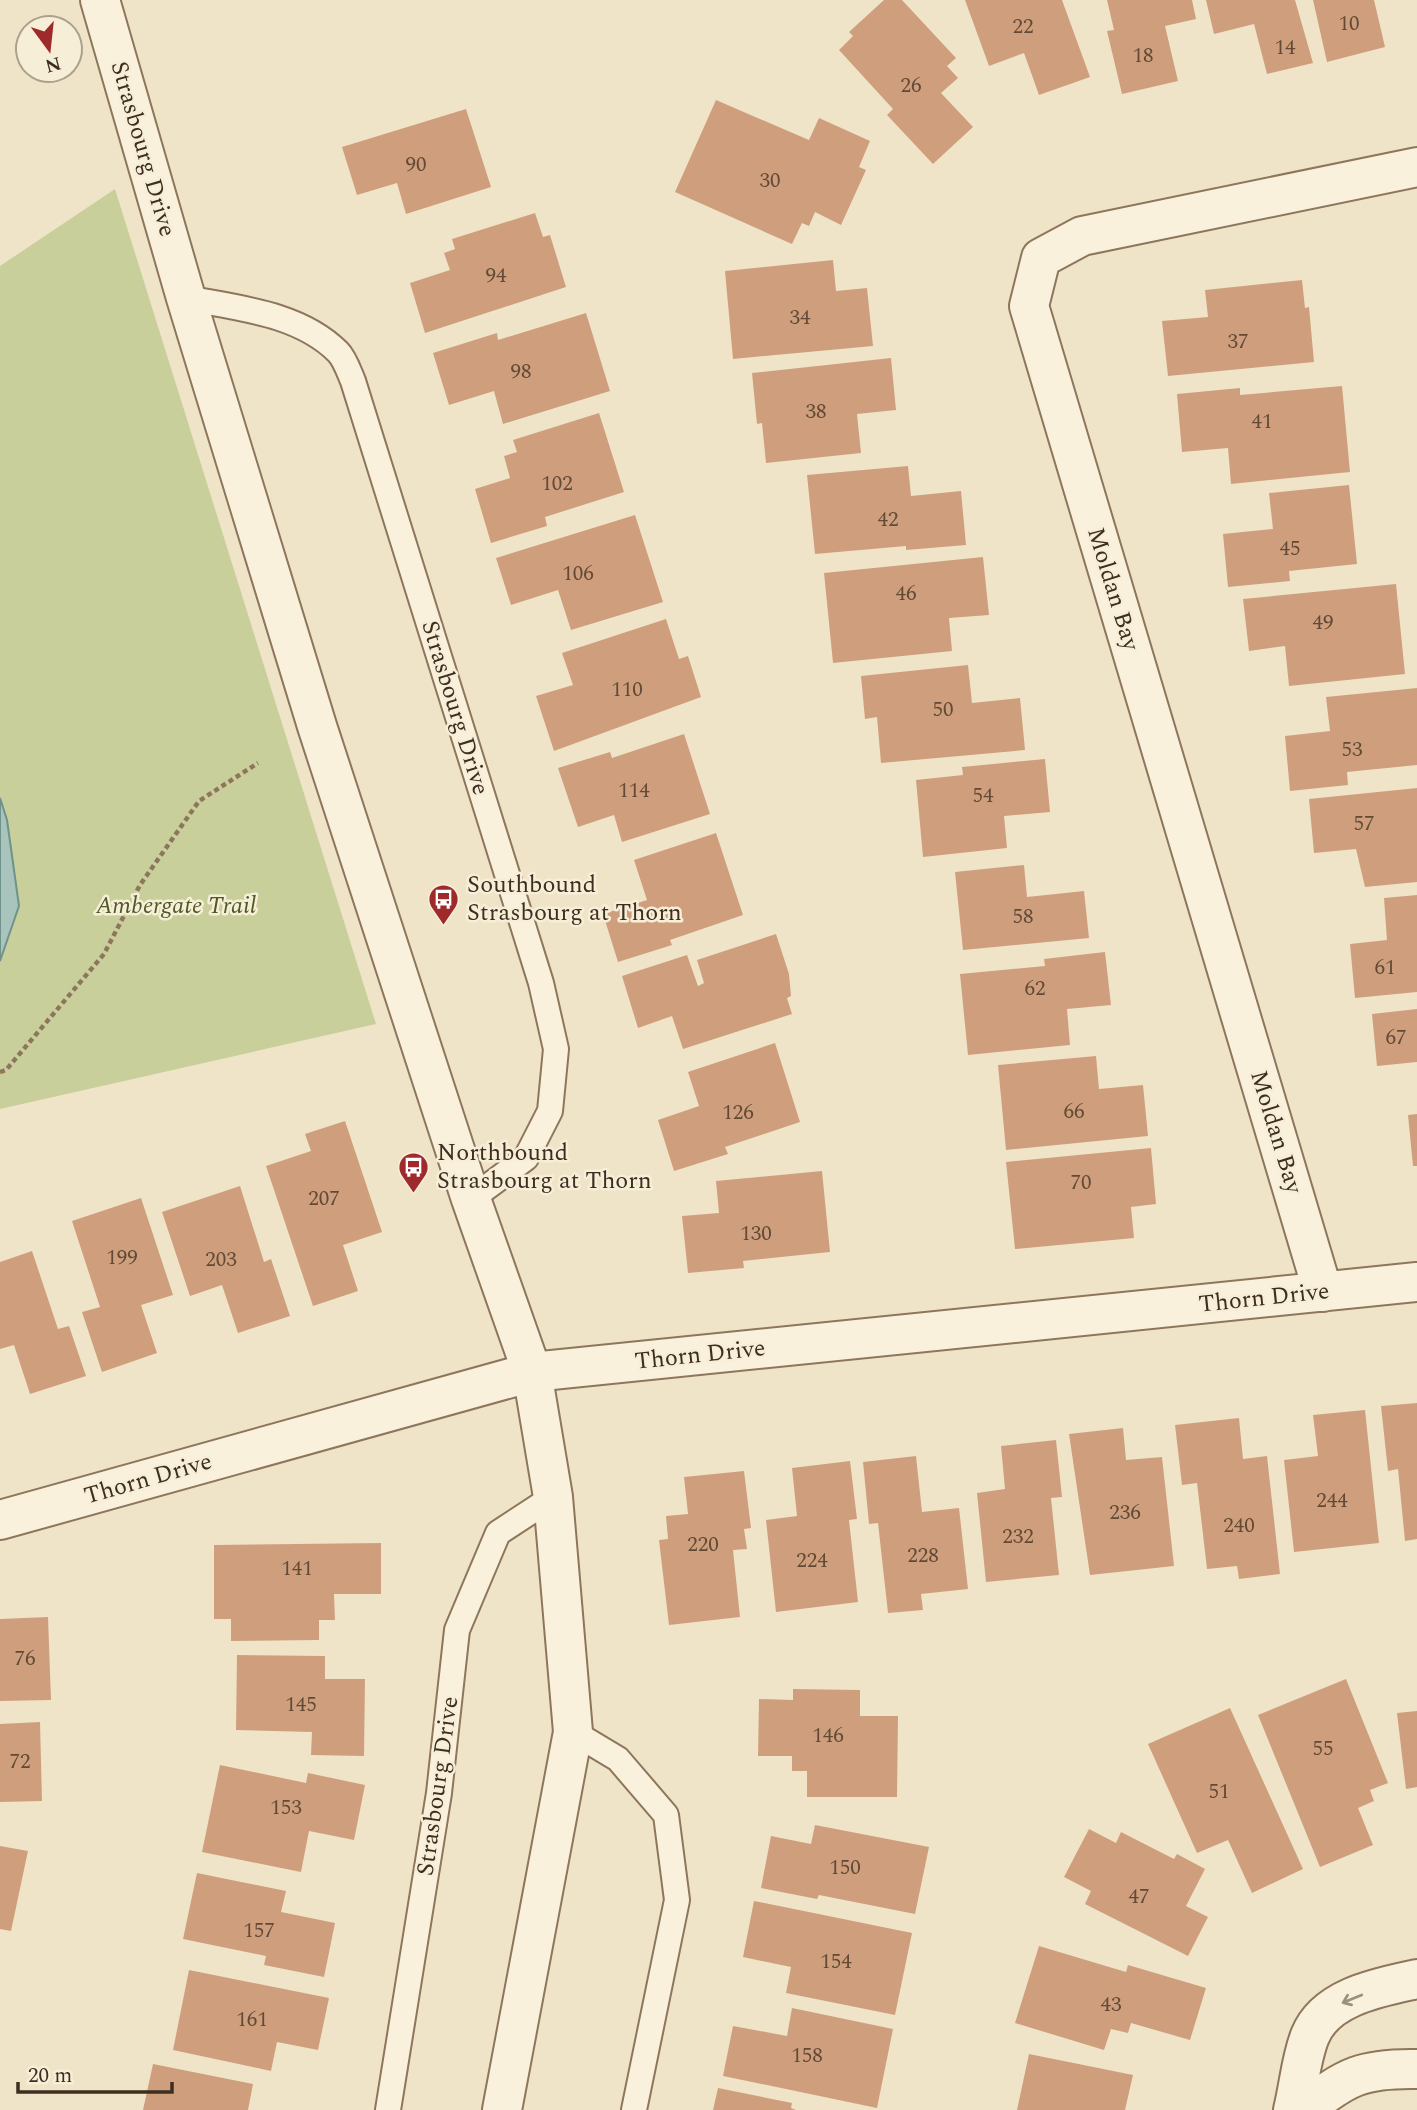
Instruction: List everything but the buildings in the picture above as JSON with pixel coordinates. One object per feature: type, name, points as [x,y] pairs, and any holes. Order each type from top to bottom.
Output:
[{"type":"street","name":"Strasbourg Drive","points":[[100,0],[186,298],[317,726],[471,1199],[532,1371],[553,1497],[573,1732],[502,2110]]},
{"type":"street","name":"Moldan Bay","points":[[1323,1292],[1029,306],[1041,258],[1082,236],[1417,167]]},
{"type":"street","name":"Thorn Drive","points":[[0,1520],[532,1371],[1417,1282]]},
{"type":"street","points":[[1293,2110],[1311,2034],[1330,2008],[1354,1997],[1417,1979]]},
{"type":"street","points":[[1305,2110],[1337,2083],[1381,2068],[1417,2069]]},
{"type":"lane","name":"Strasbourg Drive","points":[[186,298],[265,313],[311,330],[341,354],[357,394],[541,983],[556,1049],[550,1111],[526,1158],[471,1199]]},
{"type":"lane","name":"Strasbourg Drive","points":[[388,2110],[439,1793],[457,1630],[498,1533],[553,1497]]},
{"type":"lane","points":[[573,1732],[618,1759],[666,1815],[677,1900],[634,2110]]},
{"type":"path","points":[[0,1072],[104,954],[140,885],[199,801],[258,763]]},
{"type":"green space","name":"Ambergate Trail","points":[[115,189],[376,1024],[0,1109],[0,961],[19,906],[7,820],[0,798],[0,266]]},
{"type":"water","points":[[0,798],[7,820],[19,906],[0,961]]},
{"type":"place","name":"Southbound Strasbourg at Thorn","points":[[444,926]]},
{"type":"place","name":"Northbound Strasbourg at Thorn","points":[[414,1194]]}]
